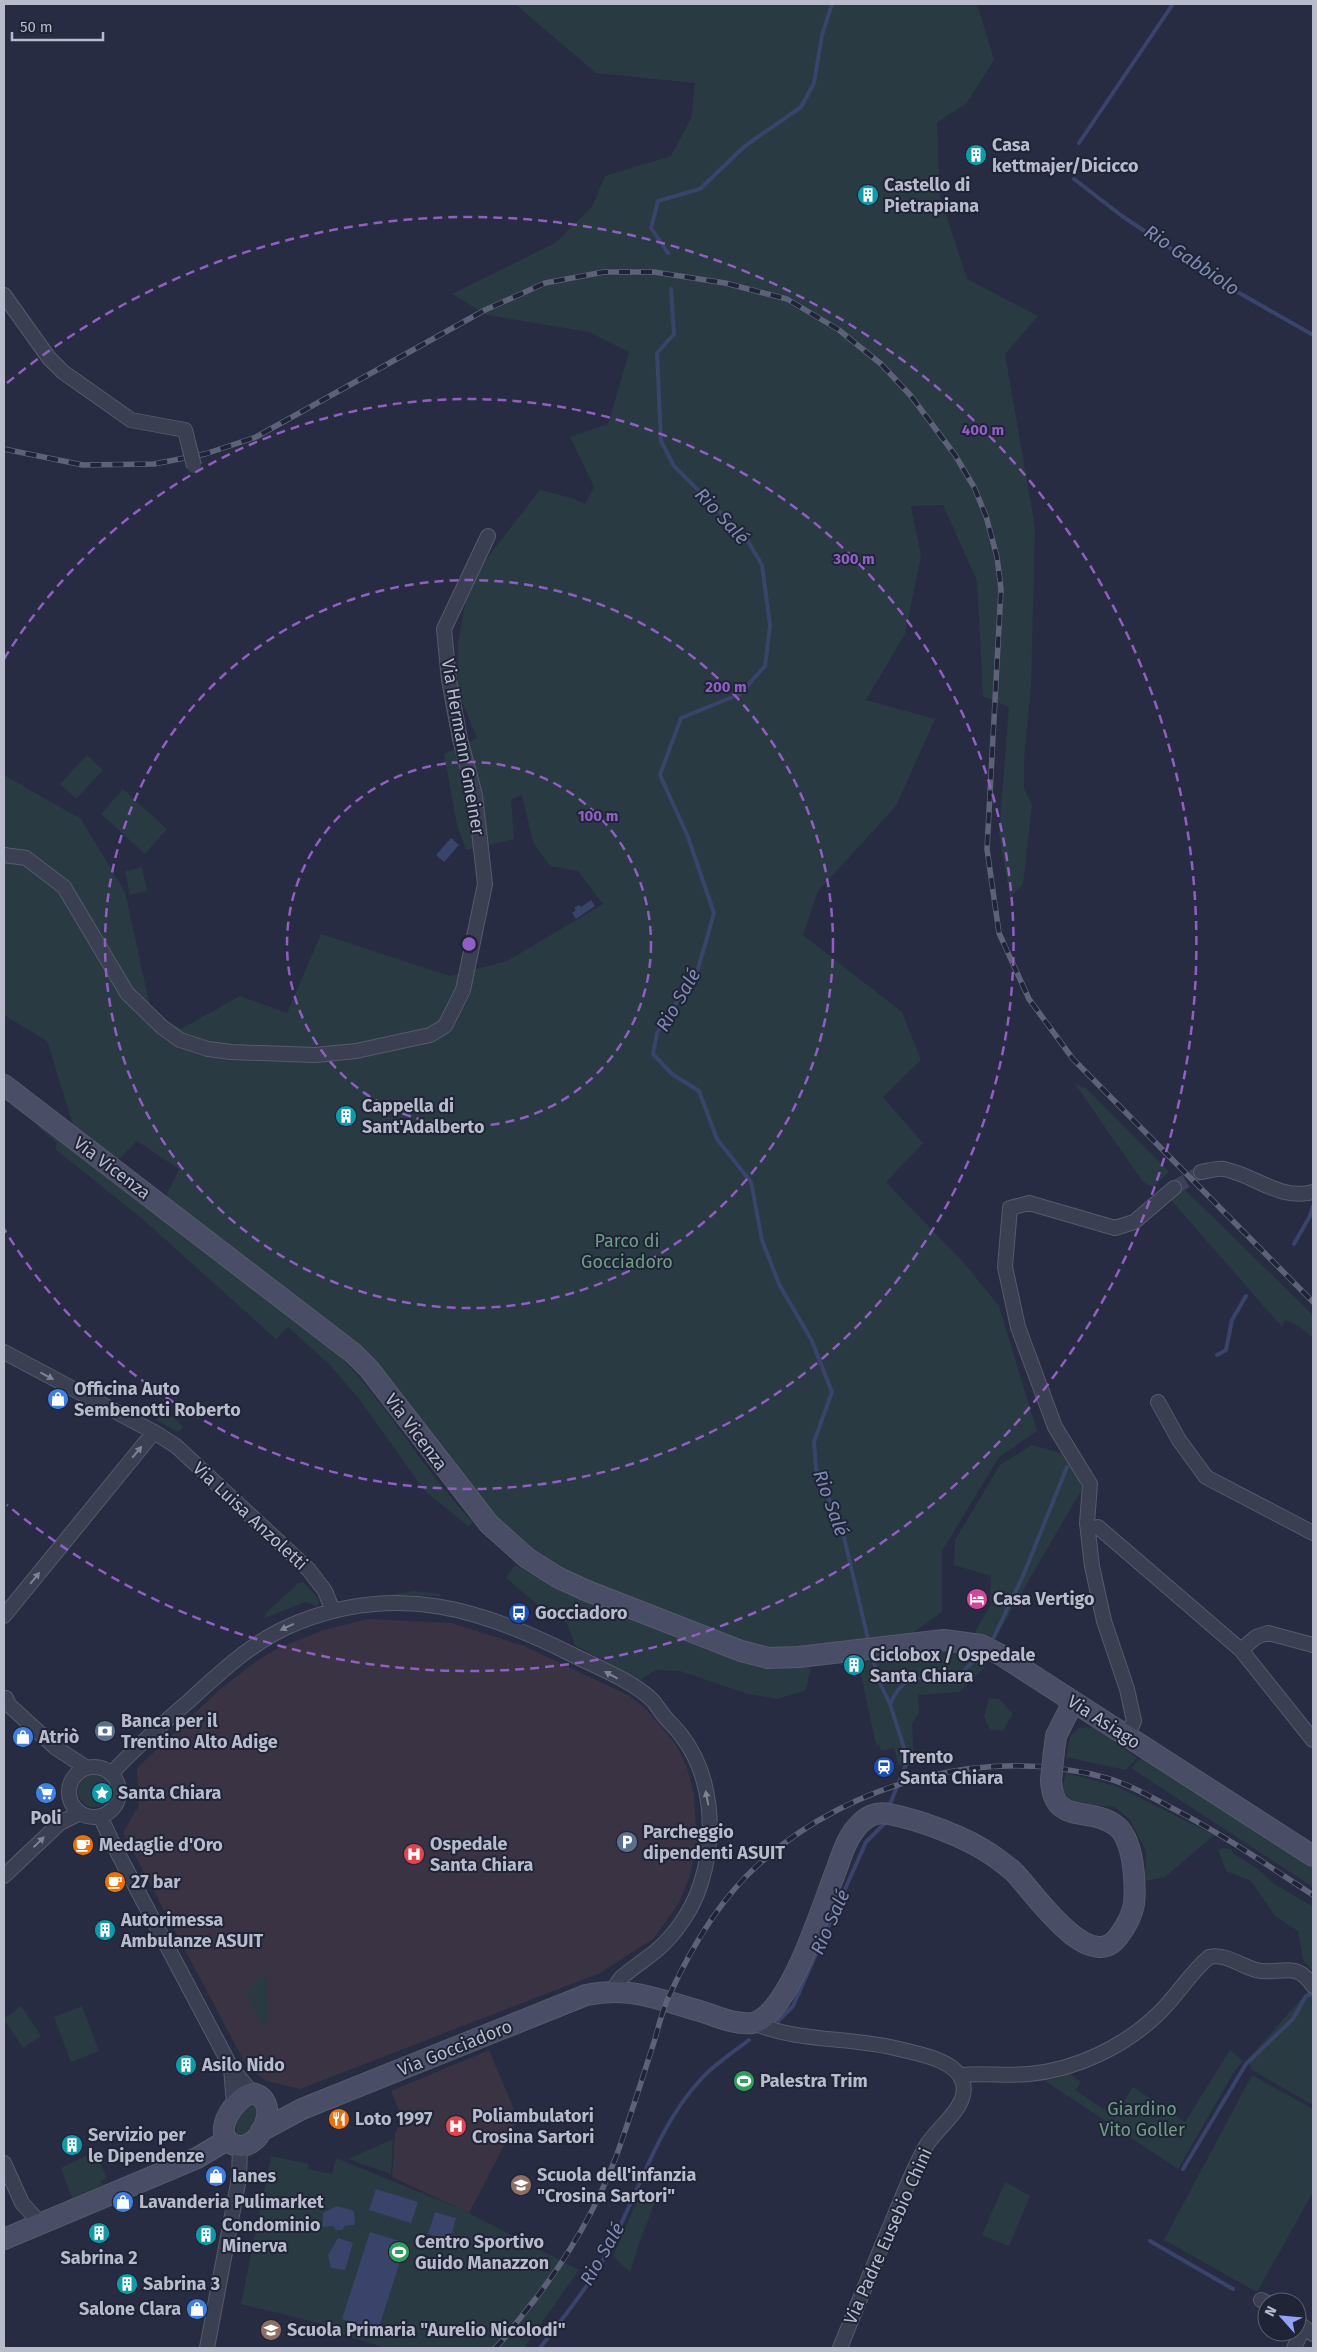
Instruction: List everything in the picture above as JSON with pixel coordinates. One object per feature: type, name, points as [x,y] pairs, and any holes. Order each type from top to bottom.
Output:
[{"type":"street","points":[[4,295],[49,358],[63,372],[131,420],[186,434],[194,466]]},
{"type":"street","name":"Via Hermann Gmeiner","points":[[4,855],[26,858],[64,887],[126,993],[162,1027],[180,1040],[208,1049],[231,1052],[315,1055],[356,1051],[430,1035],[445,1026],[463,990],[485,884],[475,795],[460,739],[448,680],[444,629],[488,536]]},
{"type":"street","name":"Via Vicenza","points":[[4,1085],[353,1353],[369,1369],[477,1512],[527,1558],[557,1577],[585,1590],[741,1650],[768,1658],[799,1657],[879,1648]]},
{"type":"street","points":[[1201,1172],[1222,1169],[1244,1175],[1279,1191],[1305,1195],[1313,1192]]},
{"type":"street","points":[[1127,1736],[1134,1721],[1129,1697],[1104,1621],[1092,1566],[1087,1523],[1090,1484],[1055,1427],[1018,1327],[1005,1267],[1006,1244],[1010,1208],[1029,1203],[1115,1228],[1134,1222],[1174,1188]]},
{"type":"street","name":"Via Luisa Anzoletti","points":[[4,1352],[154,1432],[176,1446],[309,1570],[325,1591],[333,1611]]},
{"type":"street","points":[[1158,1402],[1179,1440],[1206,1477],[1313,1532]]},
{"type":"street","points":[[4,1616],[154,1432]]},
{"type":"street","points":[[1098,1526],[1241,1650],[1313,1740]]},
{"type":"street","points":[[112,1774],[236,1657],[272,1634],[299,1622],[333,1611],[392,1602],[425,1604],[459,1609],[491,1618],[538,1637],[609,1673],[653,1701],[681,1735],[700,1771],[709,1807],[709,1846],[701,1884],[683,1921],[672,1936],[621,1978],[610,1994]]},
{"type":"street","points":[[1241,1650],[1256,1636],[1268,1633],[1313,1645]]},
{"type":"street","name":"Via Asiago","points":[[879,1648],[944,1640],[981,1645],[1127,1736],[1313,1856]]},
{"type":"street","points":[[5,1697],[14,1701],[60,1743],[63,1751],[87,1768]]},
{"type":"street","points":[[754,2023],[768,2015],[784,1994],[800,1962],[849,1838],[866,1818],[882,1812],[906,1818],[957,1837],[990,1853],[1013,1872],[1059,1924],[1085,1943],[1096,1947],[1108,1946],[1117,1939],[1130,1916],[1134,1903],[1132,1859],[1129,1845],[1117,1826],[1108,1821],[1078,1815],[1065,1810],[1057,1803],[1052,1794],[1051,1780],[1056,1736],[1073,1702]]},
{"type":"street","points":[[87,1768],[104,1769],[112,1774],[118,1787],[117,1801],[113,1808],[100,1816],[93,1817],[80,1813],[71,1801],[70,1785],[79,1772],[87,1768]]},
{"type":"street","points":[[4,1876],[60,1823],[80,1813]]},
{"type":"street","points":[[11,2236],[234,2143],[252,2143],[261,2131],[268,2114],[259,2098],[231,2068],[111,1841],[100,1816]]},
{"type":"street","points":[[754,2023],[775,2031],[850,2040],[898,2049],[951,2067],[960,2075],[1028,2074],[1052,2070],[1087,2059],[1140,2031],[1171,2001],[1181,1979],[1209,1957],[1216,1955],[1269,1973],[1296,1971],[1306,1977],[1313,1986]]},
{"type":"street","name":"Via Gocciadoro","points":[[261,2131],[302,2110],[576,1998],[593,1994],[610,1994],[619,2000],[673,2017],[707,2022],[725,2020],[754,2023]]},
{"type":"street","points":[[231,2068],[234,2105]]},
{"type":"street","name":"Via Padre Eusebio Chini","points":[[840,2348],[911,2175],[928,2144],[961,2103],[964,2094],[960,2075]]},
{"type":"street","points":[[207,2348],[239,2178],[234,2143],[224,2128],[234,2105],[247,2094],[302,2110]]},
{"type":"street","points":[[4,2163],[22,2203],[41,2224]]},
{"type":"street","points":[[11,2236],[22,2216],[22,2203]]},
{"type":"shaded area","name":"Ospedale Santa Chiara","points":[[368,1619],[451,1623],[524,1646],[630,1696],[645,1708],[675,1743],[687,1767],[694,1794],[697,1845],[689,1878],[679,1903],[654,1938],[600,1973],[300,2089],[266,2081],[247,2067],[123,1833],[139,1805],[137,1768],[219,1690],[258,1660],[278,1648],[324,1630]]},
{"type":"shaded area","name":"Poliambulatori Crosina Sartori","points":[[489,2050],[518,2119],[469,2213],[392,2177],[395,2133],[403,2119],[391,2091]]},
{"type":"green space","name":"Parco di Gocciadoro","points":[[515,4],[977,4],[994,60],[966,104],[937,122],[940,196],[967,279],[1038,316],[1005,354],[1035,528],[1031,687],[1024,759],[1024,789],[1032,805],[1023,884],[1010,897],[999,834],[1009,707],[983,696],[977,581],[943,505],[911,506],[921,556],[905,634],[866,700],[935,719],[896,806],[818,891],[803,935],[902,1012],[921,1060],[883,1097],[923,1143],[886,1182],[963,1262],[999,1306],[1037,1431],[999,1457],[942,1551],[942,1612],[911,1634],[797,1647],[797,1654],[745,1645],[603,1591],[532,1554],[483,1506],[374,1362],[343,1332],[165,1198],[179,1169],[137,1141],[117,1161],[75,1131],[47,1041],[4,1015],[4,775],[81,819],[125,892],[151,1011],[181,1029],[240,996],[287,1013],[321,934],[450,976],[507,961],[603,904],[578,871],[550,866],[533,842],[522,795],[511,799],[514,839],[466,850],[457,825],[444,754],[477,738],[458,691],[458,641],[467,596],[487,558],[540,490],[572,498],[585,504],[594,487],[570,437],[608,424],[629,352],[589,332],[487,315],[452,294],[555,243],[592,207],[605,176],[671,156],[691,118],[695,83],[596,73]]},
{"type":"green space","points":[[87,755],[103,770],[76,799],[60,784]]},
{"type":"green space","points":[[123,789],[167,829],[145,854],[101,814]]},
{"type":"green space","points":[[142,867],[147,891],[130,895],[125,871]]},
{"type":"green space","points":[[1075,1084],[1086,1088],[1169,1172],[1153,1187],[1143,1182]]},
{"type":"green space","points":[[39,1124],[325,1342],[366,1386],[432,1473],[473,1523],[468,1526],[424,1490],[360,1400],[330,1365],[288,1327],[276,1339],[146,1222],[55,1149],[57,1143],[38,1127]]},
{"type":"green space","points":[[1183,1188],[1313,1315],[1313,1338],[1299,1326],[1285,1320],[1282,1327],[1170,1199]]},
{"type":"green space","points":[[165,1409],[183,1427],[178,1432],[156,1420]]},
{"type":"green space","points":[[1032,1445],[1070,1456],[1082,1489],[993,1642],[975,1632],[990,1606],[991,1576],[954,1565],[955,1540],[1000,1465]]},
{"type":"green space","points":[[515,1565],[567,1594],[742,1663],[772,1669],[811,1667],[806,1690],[778,1699],[748,1694],[680,1671],[655,1670],[641,1680],[575,1645],[567,1623],[550,1615],[506,1578]]},
{"type":"green space","points":[[303,1582],[318,1598],[319,1604],[316,1606],[305,1602],[265,1618],[265,1614],[297,1584]]},
{"type":"green space","points":[[414,1591],[441,1594],[440,1596],[406,1595],[360,1601],[360,1599]]},
{"type":"green space","points":[[945,1649],[969,1652],[987,1657],[986,1666],[959,1692],[918,1695],[919,1712],[912,1724],[914,1762],[899,1766],[894,1748],[881,1751],[879,1744],[876,1745],[858,1661]]},
{"type":"green space","points":[[989,1698],[999,1699],[1013,1714],[1003,1731],[990,1730],[984,1717]]},
{"type":"green space","points":[[1093,1727],[1137,1758],[1125,1770],[1066,1757],[1070,1737],[1078,1728]]},
{"type":"green space","points":[[1142,1757],[1313,1868],[1313,1887],[1131,1768]]},
{"type":"green space","points":[[1066,1773],[1116,1786],[1214,1835],[1165,1877],[1145,1881],[1146,1851],[1130,1820],[1115,1807],[1080,1804],[1068,1797],[1062,1789]]},
{"type":"green space","points":[[94,1775],[100,1776],[105,1780],[109,1785],[109,1797],[105,1802],[100,1806],[94,1807],[88,1806],[83,1802],[79,1797],[78,1791],[79,1785],[83,1780],[88,1776]]},
{"type":"green space","points":[[1223,1848],[1231,1849],[1234,1854],[1258,1869],[1273,1883],[1313,1907],[1313,1972],[1303,1959],[1298,1931],[1275,1916],[1251,1881],[1226,1871],[1218,1850]]},
{"type":"green space","points":[[262,1975],[267,1978],[268,2020],[267,2024],[263,2025],[245,1992]]},
{"type":"green space","points":[[1311,1988],[1313,1989],[1313,2105],[1252,2070],[1248,2059]]},
{"type":"green space","points":[[21,2006],[41,2036],[23,2048],[4,2019]]},
{"type":"green space","points":[[82,2006],[99,2051],[71,2062],[54,2017]]},
{"type":"green space","name":"Giardino Vito Goller","points":[[1230,2050],[1243,2061],[1234,2072],[1178,2169],[1045,2081],[1070,2074],[1081,2082],[1075,2090],[1114,2116],[1133,2087],[1185,2122]]},
{"type":"green space","points":[[1252,2075],[1313,2109],[1313,2192],[1257,2292],[1164,2240]]},
{"type":"green space","points":[[248,2103],[256,2103],[255,2120],[247,2134],[238,2136],[236,2132],[237,2123]]},
{"type":"green space","points":[[393,2139],[391,2174],[348,2159]]},
{"type":"green space","points":[[95,2151],[107,2178],[101,2181],[102,2185],[72,2198],[61,2168]]},
{"type":"green space","name":"Centro Sportivo Guido Manazzon","points":[[271,2156],[309,2164],[308,2169],[332,2174],[336,2158],[463,2210],[579,2270],[524,2348],[386,2348],[340,2334],[327,2325],[241,2304]]},
{"type":"green space","points":[[1005,2182],[1030,2196],[1009,2246],[982,2235]]},
{"type":"green space","points":[[642,2189],[658,2195],[630,2272],[613,2256]]},
{"type":"water","points":[[451,838],[459,845],[444,862],[436,855]]},
{"type":"water","points":[[591,900],[595,906],[576,919],[572,913],[576,910],[574,908],[579,905],[581,907]]},
{"type":"water","points":[[376,2189],[418,2202],[411,2223],[369,2210]]},
{"type":"water","points":[[337,2206],[354,2211],[355,2225],[345,2226],[342,2230],[336,2230],[333,2226],[323,2227],[323,2213]]},
{"type":"water","points":[[435,2212],[456,2218],[450,2240],[428,2234]]},
{"type":"water","points":[[370,2232],[406,2243],[378,2330],[342,2319]]},
{"type":"water","points":[[338,2238],[353,2243],[345,2270],[331,2268],[328,2255]]},
{"type":"waterway","name":"Rio Salé","points":[[668,253],[651,228],[658,201],[700,189],[745,146],[801,107],[814,83],[822,35],[832,4]]},
{"type":"waterway","name":"Rio Gabbiolo","points":[[1079,143],[1173,4]]},
{"type":"waterway","name":"Rio Gabbiolo","points":[[1074,179],[1122,216],[1227,286],[1313,335]]},
{"type":"waterway","name":"Rio Salé","points":[[671,289],[674,334],[657,353],[661,441],[674,466],[746,538],[762,565],[770,625],[765,666],[740,694],[681,718],[660,775],[688,837],[714,913],[698,969],[657,1033],[653,1054],[672,1074],[699,1091],[717,1139],[751,1182],[762,1240],[779,1284],[812,1341],[832,1392],[814,1442],[816,1469],[842,1529],[869,1643]]},
{"type":"waterway","points":[[1294,1244],[1310,1216],[1313,1206]]},
{"type":"waterway","points":[[1217,1355],[1226,1350],[1232,1320],[1246,1296]]},
{"type":"waterway","points":[[994,1637],[1023,1576],[1067,1467]]},
{"type":"waterway","name":"Rio Salé","points":[[872,1654],[878,1679],[890,1704],[908,1760],[890,1804]]},
{"type":"waterway","points":[[890,1704],[897,1691],[905,1683],[920,1678],[946,1679],[956,1676],[976,1658]]},
{"type":"waterway","name":"Rio Salé","points":[[778,2021],[793,2006],[866,1842],[884,1824]]},
{"type":"waterway","points":[[1183,2169],[1246,2064],[1293,2019],[1306,1996],[1313,1994]]},
{"type":"waterway","name":"Rio Salé","points":[[540,2348],[597,2270],[616,2235],[659,2141],[686,2098],[713,2067],[749,2040]]},
{"type":"waterway","points":[[1150,2241],[1233,2289]]},
{"type":"tunnel","points":[[1174,1188],[1201,1172]]},
{"type":"railway","points":[[4,449],[83,465],[154,464],[205,454],[256,437],[485,310],[545,283],[604,272],[654,272],[725,283],[787,299],[839,330],[881,364],[911,396],[955,455],[974,487],[986,516],[997,557],[1001,589],[987,849],[999,933],[1029,999],[1073,1059],[1313,1302]]},
{"type":"railway","points":[[495,2348],[556,2271],[595,2205],[624,2134],[665,2005],[697,1942],[720,1908],[745,1877],[796,1835],[836,1811],[879,1791],[924,1777],[970,1769],[1017,1766],[1064,1769],[1110,1779],[1147,1795],[1224,1837],[1313,1895]]},
{"type":"place","name":"Casa kettmajer/Dicicco","points":[[976,155]]},
{"type":"place","name":"Castello di Pietrapiana","points":[[868,195]]},
{"type":"place","name":"Cappella di Sant'Adalberto","points":[[346,1116]]},
{"type":"place","name":"Officina Auto Sembenotti Roberto","points":[[58,1399]]},
{"type":"place","name":"Casa Vertigo","points":[[977,1599]]},
{"type":"place","name":"Gocciadoro","points":[[519,1613]]},
{"type":"place","name":"Ciclobox / Ospedale Santa Chiara","points":[[854,1665]]},
{"type":"place","name":"Banca per il Trentino Alto Adige","points":[[105,1731]]},
{"type":"place","name":"Atriò","points":[[23,1737]]},
{"type":"place","name":"Trento Santa Chiara","points":[[884,1767]]},
{"type":"place","name":"Poli","points":[[46,1793]]},
{"type":"place","name":"Santa Chiara","points":[[102,1793]]},
{"type":"place","name":"Parcheggio dipendenti ASUIT","points":[[627,1842]]},
{"type":"place","name":"Medaglie d'Oro","points":[[83,1845]]},
{"type":"place","name":"Ospedale Santa Chiara","points":[[414,1854]]},
{"type":"place","name":"27 bar","points":[[115,1882]]},
{"type":"place","name":"Autorimessa Ambulanze ASUIT","points":[[105,1930]]},
{"type":"place","name":"Asilo Nido","points":[[186,2065]]},
{"type":"place","name":"Palestra Trim","points":[[744,2081]]},
{"type":"place","name":"Loto 1997","points":[[339,2119]]},
{"type":"place","name":"Poliambulatori Crosina Sartori","points":[[456,2126]]},
{"type":"place","name":"Servizio per le Dipendenze","points":[[72,2145]]},
{"type":"place","name":"Ianes","points":[[216,2176]]},
{"type":"place","name":"Scuola dell'infanzia \"Crosina Sartori\"","points":[[521,2185]]},
{"type":"place","name":"Lavanderia Pulimarket","points":[[123,2202]]},
{"type":"place","name":"Sabrina 2","points":[[99,2233]]},
{"type":"place","name":"Condominio Minerva","points":[[206,2235]]},
{"type":"place","name":"Centro Sportivo Guido Manazzon","points":[[399,2252]]},
{"type":"place","name":"Sabrina 3","points":[[127,2284]]},
{"type":"place","name":"Salone Clara","points":[[197,2309]]},
{"type":"place","name":"Scuola Primaria \"Aurelio Nicolodi\"","points":[[271,2330]]}]
